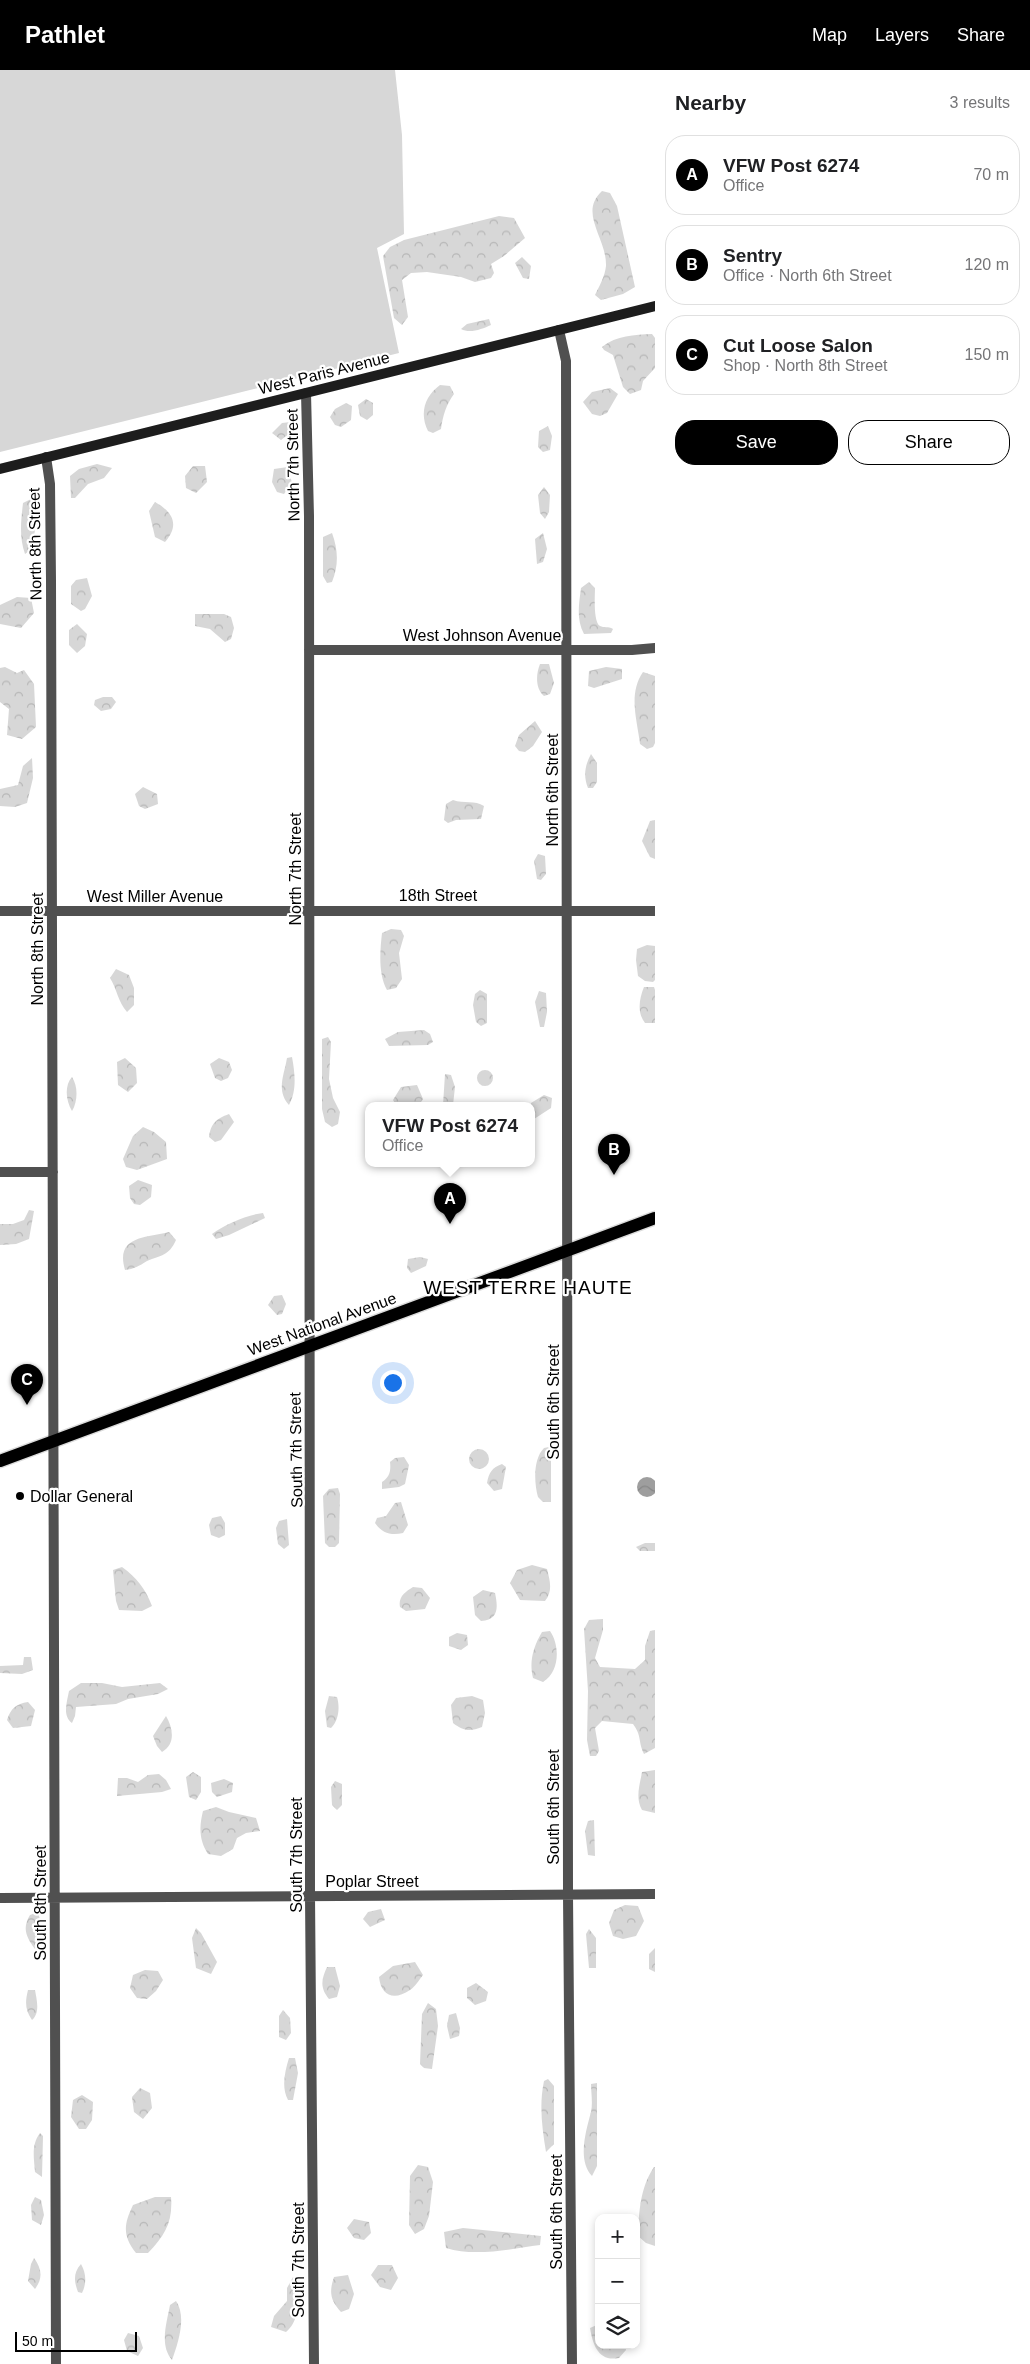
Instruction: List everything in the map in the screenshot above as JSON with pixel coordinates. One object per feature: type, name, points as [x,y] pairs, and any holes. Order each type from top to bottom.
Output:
[{"type":"main road","name":"West Paris Avenue","points":[[0,469],[655,306]]},
{"type":"main road","name":"West National Avenue","points":[[0,1461],[655,1218]]},
{"type":"street","name":"North 6th Street","points":[[559,330],[566,361],[568,1250]]},
{"type":"street","name":"North 7th Street","points":[[306,393],[309,650],[310,1346]]},
{"type":"street","name":"North 8th Street","points":[[46,457],[50,484],[51,570],[53,1441]]},
{"type":"street","name":"West Johnson Avenue","points":[[309,650],[655,648]]},
{"type":"street","points":[[567,911],[655,910]]},
{"type":"street","name":"West Miller Avenue","points":[[0,911],[310,911]]},
{"type":"street","name":"18th Street","points":[[310,911],[567,911]]},
{"type":"street","points":[[0,1172],[53,1172]]},
{"type":"street","name":"South 6th Street","points":[[568,1250],[568,1895],[572,2364]]},
{"type":"street","name":"South 7th Street","points":[[310,1346],[310,1896],[314,2364]]},
{"type":"street","name":"South 8th Street","points":[[53,1441],[56,2364]]},
{"type":"street","name":"Poplar Street","points":[[0,1898],[655,1894]]},
{"type":"green space","points":[[0,70],[395,70],[402,135],[404,234],[377,248],[399,353],[0,452]]},
{"type":"green space","points":[[602,191],[610,193],[617,206],[635,287],[623,294],[601,300],[595,295],[602,281],[606,266],[605,256],[595,226],[593,208],[595,199]]},
{"type":"green space","points":[[499,216],[514,218],[525,238],[504,256],[491,264],[494,273],[491,278],[475,282],[461,277],[427,272],[411,273],[402,280],[408,317],[402,325],[394,318],[383,256],[390,247],[404,240]]},
{"type":"green space","points":[[522,257],[531,266],[529,279],[523,278],[515,263]]},
{"type":"green space","points":[[489,319],[491,325],[484,328],[472,331],[461,329],[467,324]]},
{"type":"green space","points":[[652,334],[655,338],[655,368],[643,381],[641,390],[630,394],[623,387],[613,355],[602,347],[620,338]]},
{"type":"green space","points":[[440,385],[450,386],[454,394],[445,410],[441,429],[433,433],[428,431],[425,424],[424,411],[427,400]]},
{"type":"green space","points":[[610,388],[618,394],[607,413],[600,416],[592,414],[583,402],[592,392]]},
{"type":"green space","points":[[366,399],[373,403],[373,415],[367,420],[360,416],[358,405]]},
{"type":"green space","points":[[346,403],[352,406],[351,420],[341,427],[335,425],[330,417],[335,409]]},
{"type":"green space","points":[[291,422],[290,433],[281,440],[272,433],[282,423]]},
{"type":"green space","points":[[548,426],[552,436],[550,450],[543,452],[538,447],[539,431]]},
{"type":"green space","points":[[97,464],[112,468],[104,478],[88,484],[75,498],[71,498],[70,476],[79,469]]},
{"type":"green space","points":[[193,466],[205,466],[207,482],[196,493],[186,488],[185,476]]},
{"type":"green space","points":[[288,467],[292,483],[284,494],[277,492],[272,482],[274,469]]},
{"type":"green space","points":[[544,487],[550,495],[549,512],[545,519],[540,513],[538,495]]},
{"type":"green space","points":[[31,499],[36,524],[32,549],[25,554],[21,535],[22,510],[23,503]]},
{"type":"green space","points":[[155,502],[166,510],[172,519],[172,530],[165,542],[155,537],[149,511]]},
{"type":"green space","points":[[332,533],[336,545],[337,563],[332,582],[327,583],[323,576],[323,537]]},
{"type":"green space","points":[[543,533],[547,549],[543,562],[537,564],[535,539]]},
{"type":"green space","points":[[87,578],[92,596],[85,609],[81,611],[71,604],[71,586],[76,580]]},
{"type":"green space","points":[[589,582],[595,588],[595,608],[598,624],[602,627],[613,629],[611,633],[584,634],[581,628],[579,611],[581,588]]},
{"type":"green space","points":[[17,597],[31,598],[34,613],[21,628],[0,624],[0,605]]},
{"type":"green space","points":[[195,614],[224,614],[231,617],[234,628],[231,639],[225,642],[210,629],[195,626]]},
{"type":"green space","points":[[77,624],[87,634],[85,646],[77,653],[69,645],[69,630]]},
{"type":"green space","points":[[540,664],[549,664],[554,683],[550,694],[544,696],[539,689],[537,681]]},
{"type":"green space","points":[[5,667],[17,673],[24,670],[34,684],[36,727],[22,739],[7,735],[9,709],[0,702],[0,668]]},
{"type":"green space","points":[[606,667],[622,669],[622,679],[594,688],[588,686],[589,671]]},
{"type":"green space","points":[[643,672],[655,676],[655,743],[653,747],[647,749],[640,744],[635,707],[638,680]]},
{"type":"green space","points":[[103,697],[112,697],[116,702],[111,709],[101,711],[94,705],[95,700]]},
{"type":"green space","points":[[535,721],[542,732],[533,746],[525,752],[519,751],[515,746],[519,735]]},
{"type":"green space","points":[[591,754],[597,763],[597,782],[593,788],[588,788],[585,771]]},
{"type":"green space","points":[[32,758],[33,778],[27,803],[15,807],[0,806],[0,789],[18,785],[23,766]]},
{"type":"green space","points":[[143,787],[157,794],[158,804],[145,809],[139,806],[135,794]]},
{"type":"green space","points":[[453,800],[477,803],[484,806],[481,819],[456,820],[448,823],[444,820],[446,804]]},
{"type":"green space","points":[[655,820],[655,859],[650,857],[642,841],[650,821]]},
{"type":"green space","points":[[538,854],[545,856],[546,874],[541,880],[537,879],[534,861]]},
{"type":"green space","points":[[391,929],[401,930],[404,936],[399,953],[402,979],[396,988],[387,990],[382,977],[380,962],[382,933]]},
{"type":"green space","points":[[647,945],[655,946],[655,980],[653,982],[645,981],[638,976],[637,949]]},
{"type":"green space","points":[[116,969],[129,975],[134,988],[134,1005],[127,1012],[110,978]]},
{"type":"green space","points":[[644,987],[654,987],[655,990],[655,1023],[645,1023],[642,1019],[640,1001]]},
{"type":"green space","points":[[480,990],[487,994],[487,1023],[481,1026],[476,1022],[473,1005],[475,994]]},
{"type":"green space","points":[[539,991],[546,993],[547,1012],[544,1027],[540,1027],[535,1002]]},
{"type":"green space","points":[[424,1030],[430,1034],[433,1042],[428,1045],[389,1046],[385,1039],[398,1032]]},
{"type":"green space","points":[[328,1037],[331,1042],[329,1079],[333,1098],[340,1112],[338,1124],[332,1127],[325,1122],[322,1109],[322,1039]]},
{"type":"green space","points":[[292,1057],[294,1088],[289,1105],[283,1094],[282,1083],[287,1058]]},
{"type":"green space","points":[[125,1058],[136,1068],[137,1083],[128,1092],[118,1085],[117,1062]]},
{"type":"green space","points":[[219,1058],[229,1062],[232,1070],[228,1078],[221,1081],[215,1078],[210,1064]]},
{"type":"green space","points":[[482,1070],[488,1070],[493,1075],[491,1084],[482,1086],[477,1081],[477,1075]]},
{"type":"green space","points":[[445,1074],[451,1075],[455,1087],[453,1102],[443,1102]]},
{"type":"green space","points":[[72,1077],[76,1094],[72,1111],[68,1103],[67,1094],[69,1081]]},
{"type":"green space","points":[[417,1085],[423,1099],[421,1102],[394,1102],[393,1100],[401,1087]]},
{"type":"green space","points":[[544,1095],[552,1098],[551,1108],[535,1118],[535,1102],[533,1102]]},
{"type":"green space","points":[[229,1114],[234,1122],[221,1140],[215,1142],[209,1137],[211,1128],[217,1120]]},
{"type":"green space","points":[[143,1127],[154,1132],[166,1142],[167,1159],[137,1170],[126,1167],[123,1159],[133,1136]]},
{"type":"green space","points":[[138,1180],[152,1185],[151,1197],[140,1205],[134,1204],[130,1198],[129,1186]]},
{"type":"green space","points":[[29,1210],[34,1211],[29,1239],[16,1244],[0,1245],[0,1224],[13,1224],[24,1220]]},
{"type":"green space","points":[[263,1213],[265,1218],[229,1235],[216,1239],[212,1234],[236,1220]]},
{"type":"green space","points":[[169,1232],[176,1240],[167,1252],[136,1267],[125,1270],[123,1259],[124,1251],[128,1245],[134,1240]]},
{"type":"green space","points":[[420,1257],[428,1259],[426,1266],[411,1273],[407,1268],[408,1259]]},
{"type":"green space","points":[[282,1295],[286,1304],[282,1314],[277,1315],[268,1305],[274,1296]]},
{"type":"green space","points":[[549,1447],[551,1452],[551,1502],[543,1502],[538,1497],[535,1471],[540,1453],[544,1448]]},
{"type":"green space","points":[[479,1449],[486,1452],[489,1459],[486,1466],[479,1469],[472,1466],[469,1459],[472,1452]]},
{"type":"green space","points":[[404,1457],[409,1465],[405,1484],[399,1487],[382,1489],[382,1482],[389,1473],[390,1462],[395,1458]]},
{"type":"green space","points":[[502,1464],[506,1467],[502,1489],[494,1491],[487,1483],[488,1479],[490,1473]]},
{"type":"green space","points":[[338,1488],[340,1494],[339,1543],[335,1547],[329,1547],[325,1543],[323,1496],[329,1489]]},
{"type":"green space","points":[[401,1502],[408,1525],[403,1533],[391,1534],[384,1531],[375,1523],[377,1518],[386,1516],[395,1503]]},
{"type":"green space","points":[[221,1516],[225,1523],[225,1535],[219,1538],[211,1535],[209,1525],[212,1518]]},
{"type":"green space","points":[[287,1519],[289,1545],[284,1549],[278,1544],[276,1528],[279,1521]]},
{"type":"green space","points":[[645,1543],[655,1543],[655,1551],[640,1551],[636,1547]]},
{"type":"green space","points":[[532,1565],[547,1569],[550,1590],[545,1601],[520,1600],[510,1583],[517,1570]]},
{"type":"green space","points":[[122,1567],[140,1584],[152,1606],[142,1611],[119,1610],[116,1601],[113,1570]]},
{"type":"green space","points":[[413,1587],[422,1588],[430,1598],[425,1609],[406,1611],[400,1607],[401,1598]]},
{"type":"green space","points":[[483,1590],[495,1593],[497,1608],[491,1618],[481,1621],[475,1615],[473,1597]]},
{"type":"green space","points":[[603,1619],[603,1630],[595,1658],[600,1667],[635,1669],[645,1660],[645,1646],[650,1631],[655,1630],[655,1748],[644,1754],[638,1732],[633,1724],[602,1721],[595,1728],[599,1751],[596,1756],[590,1756],[587,1740],[588,1691],[584,1629],[589,1620]]},
{"type":"green space","points":[[550,1631],[556,1643],[557,1658],[553,1672],[543,1682],[533,1678],[532,1660],[536,1643],[542,1632]]},
{"type":"green space","points":[[457,1633],[467,1635],[468,1645],[461,1650],[449,1646],[449,1637]]},
{"type":"green space","points":[[24,1657],[31,1657],[33,1670],[22,1674],[0,1673],[0,1666],[23,1665]]},
{"type":"green space","points":[[81,1683],[102,1683],[122,1687],[160,1683],[168,1689],[158,1694],[128,1699],[116,1704],[76,1707],[72,1723],[67,1717],[66,1704],[69,1691]]},
{"type":"green space","points":[[329,1696],[337,1697],[338,1705],[337,1717],[331,1728],[327,1727],[325,1711]]},
{"type":"green space","points":[[472,1696],[483,1700],[485,1713],[482,1727],[467,1730],[453,1723],[451,1705],[456,1698]]},
{"type":"green space","points":[[28,1702],[35,1710],[31,1726],[13,1728],[7,1720],[10,1712],[17,1705]]},
{"type":"green space","points":[[166,1716],[172,1736],[170,1745],[162,1752],[153,1736]]},
{"type":"green space","points":[[655,1770],[655,1813],[642,1810],[638,1796],[642,1772]]},
{"type":"green space","points":[[193,1772],[201,1777],[201,1792],[196,1800],[189,1797],[186,1777]]},
{"type":"green space","points":[[159,1774],[166,1780],[171,1789],[162,1792],[117,1796],[118,1778],[127,1778],[138,1782],[148,1775]]},
{"type":"green space","points":[[224,1779],[233,1783],[232,1792],[217,1797],[212,1792],[211,1783]]},
{"type":"green space","points":[[335,1781],[342,1784],[342,1805],[337,1810],[332,1805],[331,1787]]},
{"type":"green space","points":[[216,1807],[256,1818],[260,1831],[246,1833],[237,1838],[233,1849],[221,1856],[208,1854],[201,1838],[200,1828],[203,1811]]},
{"type":"green space","points":[[594,1820],[595,1856],[588,1855],[585,1831],[588,1821]]},
{"type":"green space","points":[[625,1905],[638,1906],[644,1921],[636,1936],[623,1939],[613,1936],[609,1923],[614,1910]]},
{"type":"green space","points":[[381,1909],[385,1920],[370,1927],[363,1919],[368,1912]]},
{"type":"green space","points":[[38,1912],[41,1931],[40,1940],[35,1949],[27,1936],[26,1924],[30,1915]]},
{"type":"green space","points":[[196,1928],[201,1933],[217,1962],[211,1974],[196,1968],[192,1938]]},
{"type":"green space","points":[[589,1929],[596,1938],[596,1968],[589,1968],[586,1934]]},
{"type":"green space","points":[[655,1948],[655,1972],[649,1969],[649,1954]]},
{"type":"green space","points":[[415,1962],[423,1975],[414,1987],[394,1996],[389,1995],[382,1989],[379,1977],[393,1966]]},
{"type":"green space","points":[[327,1967],[335,1967],[340,1986],[337,1997],[329,1999],[322,1984]]},
{"type":"green space","points":[[145,1970],[158,1971],[163,1980],[156,1991],[147,1999],[137,1998],[130,1988],[133,1975]]},
{"type":"green space","points":[[476,1983],[488,1992],[486,2001],[475,2005],[467,1998],[467,1988]]},
{"type":"green space","points":[[28,1990],[35,1990],[37,2010],[32,2020],[26,2006]]},
{"type":"green space","points":[[428,2003],[436,2009],[438,2026],[432,2069],[424,2068],[420,2064],[422,2014]]},
{"type":"green space","points":[[283,2010],[290,2018],[291,2033],[286,2040],[279,2037],[279,2016]]},
{"type":"green space","points":[[456,2013],[460,2028],[459,2036],[450,2039],[447,2026],[449,2015]]},
{"type":"green space","points":[[289,2058],[295,2058],[298,2073],[293,2100],[288,2100],[284,2084]]},
{"type":"green space","points":[[548,2079],[554,2086],[554,2144],[546,2152],[541,2108],[544,2081]]},
{"type":"green space","points":[[597,2083],[597,2166],[592,2176],[585,2162],[584,2145],[592,2109],[591,2084]]},
{"type":"green space","points":[[140,2088],[150,2093],[152,2108],[143,2119],[134,2112],[132,2097]]},
{"type":"green space","points":[[82,2095],[93,2102],[92,2120],[86,2129],[79,2129],[71,2117],[73,2100]]},
{"type":"green space","points":[[40,2133],[43,2136],[42,2177],[35,2172],[34,2157],[35,2142]]},
{"type":"green space","points":[[418,2165],[428,2167],[433,2182],[429,2216],[424,2229],[415,2234],[409,2225],[410,2176]]},
{"type":"green space","points":[[655,2167],[655,2246],[646,2243],[640,2238],[640,2209],[649,2175]]},
{"type":"green space","points":[[35,2197],[41,2200],[44,2215],[41,2225],[32,2220],[31,2205]]},
{"type":"green space","points":[[155,2197],[171,2197],[171,2214],[167,2228],[148,2253],[136,2253],[128,2241],[126,2224],[128,2218],[133,2205]]},
{"type":"green space","points":[[354,2219],[369,2222],[371,2233],[364,2240],[354,2238],[347,2228]]},
{"type":"green space","points":[[463,2228],[541,2236],[540,2245],[481,2252],[457,2251],[446,2248],[444,2232]]},
{"type":"green space","points":[[34,2258],[39,2266],[40,2274],[35,2289],[28,2281]]},
{"type":"green space","points":[[81,2264],[85,2278],[85,2286],[82,2293],[78,2292],[75,2281],[75,2274]]},
{"type":"green space","points":[[378,2265],[392,2265],[398,2278],[391,2290],[380,2287],[371,2275]]},
{"type":"green space","points":[[348,2275],[354,2294],[349,2309],[341,2312],[333,2300],[331,2287],[334,2277]]},
{"type":"green space","points":[[293,2277],[299,2279],[297,2315],[286,2332],[271,2327],[274,2316],[287,2301],[287,2288]]},
{"type":"green space","points":[[176,2301],[181,2315],[181,2322],[179,2338],[172,2360],[166,2347],[165,2333],[170,2305]]},
{"type":"green space","points":[[595,2326],[595,2346],[593,2341],[590,2328]]},
{"type":"green space","points":[[128,2333],[139,2336],[143,2348],[138,2356],[127,2351],[124,2340]]},
{"type":"green space","points":[[597,2349],[626,2350],[619,2358],[612,2359],[606,2358]]},
{"type":"water","points":[[647,1477],[654,1480],[657,1487],[654,1494],[647,1497],[640,1494],[637,1487],[640,1480]]},
{"type":"place","name":"Sentry","points":[[614,1175]]},
{"type":"place","name":"VFW Post 6274","points":[[450,1224]]},
{"type":"place","name":"Cut Loose Salon","points":[[27,1405]]},
{"type":"place","name":"Dollar General","points":[[20,1496]]},
{"type":"district","name":"WEST TERRE HAUTE","points":[[528,1287]]}]
